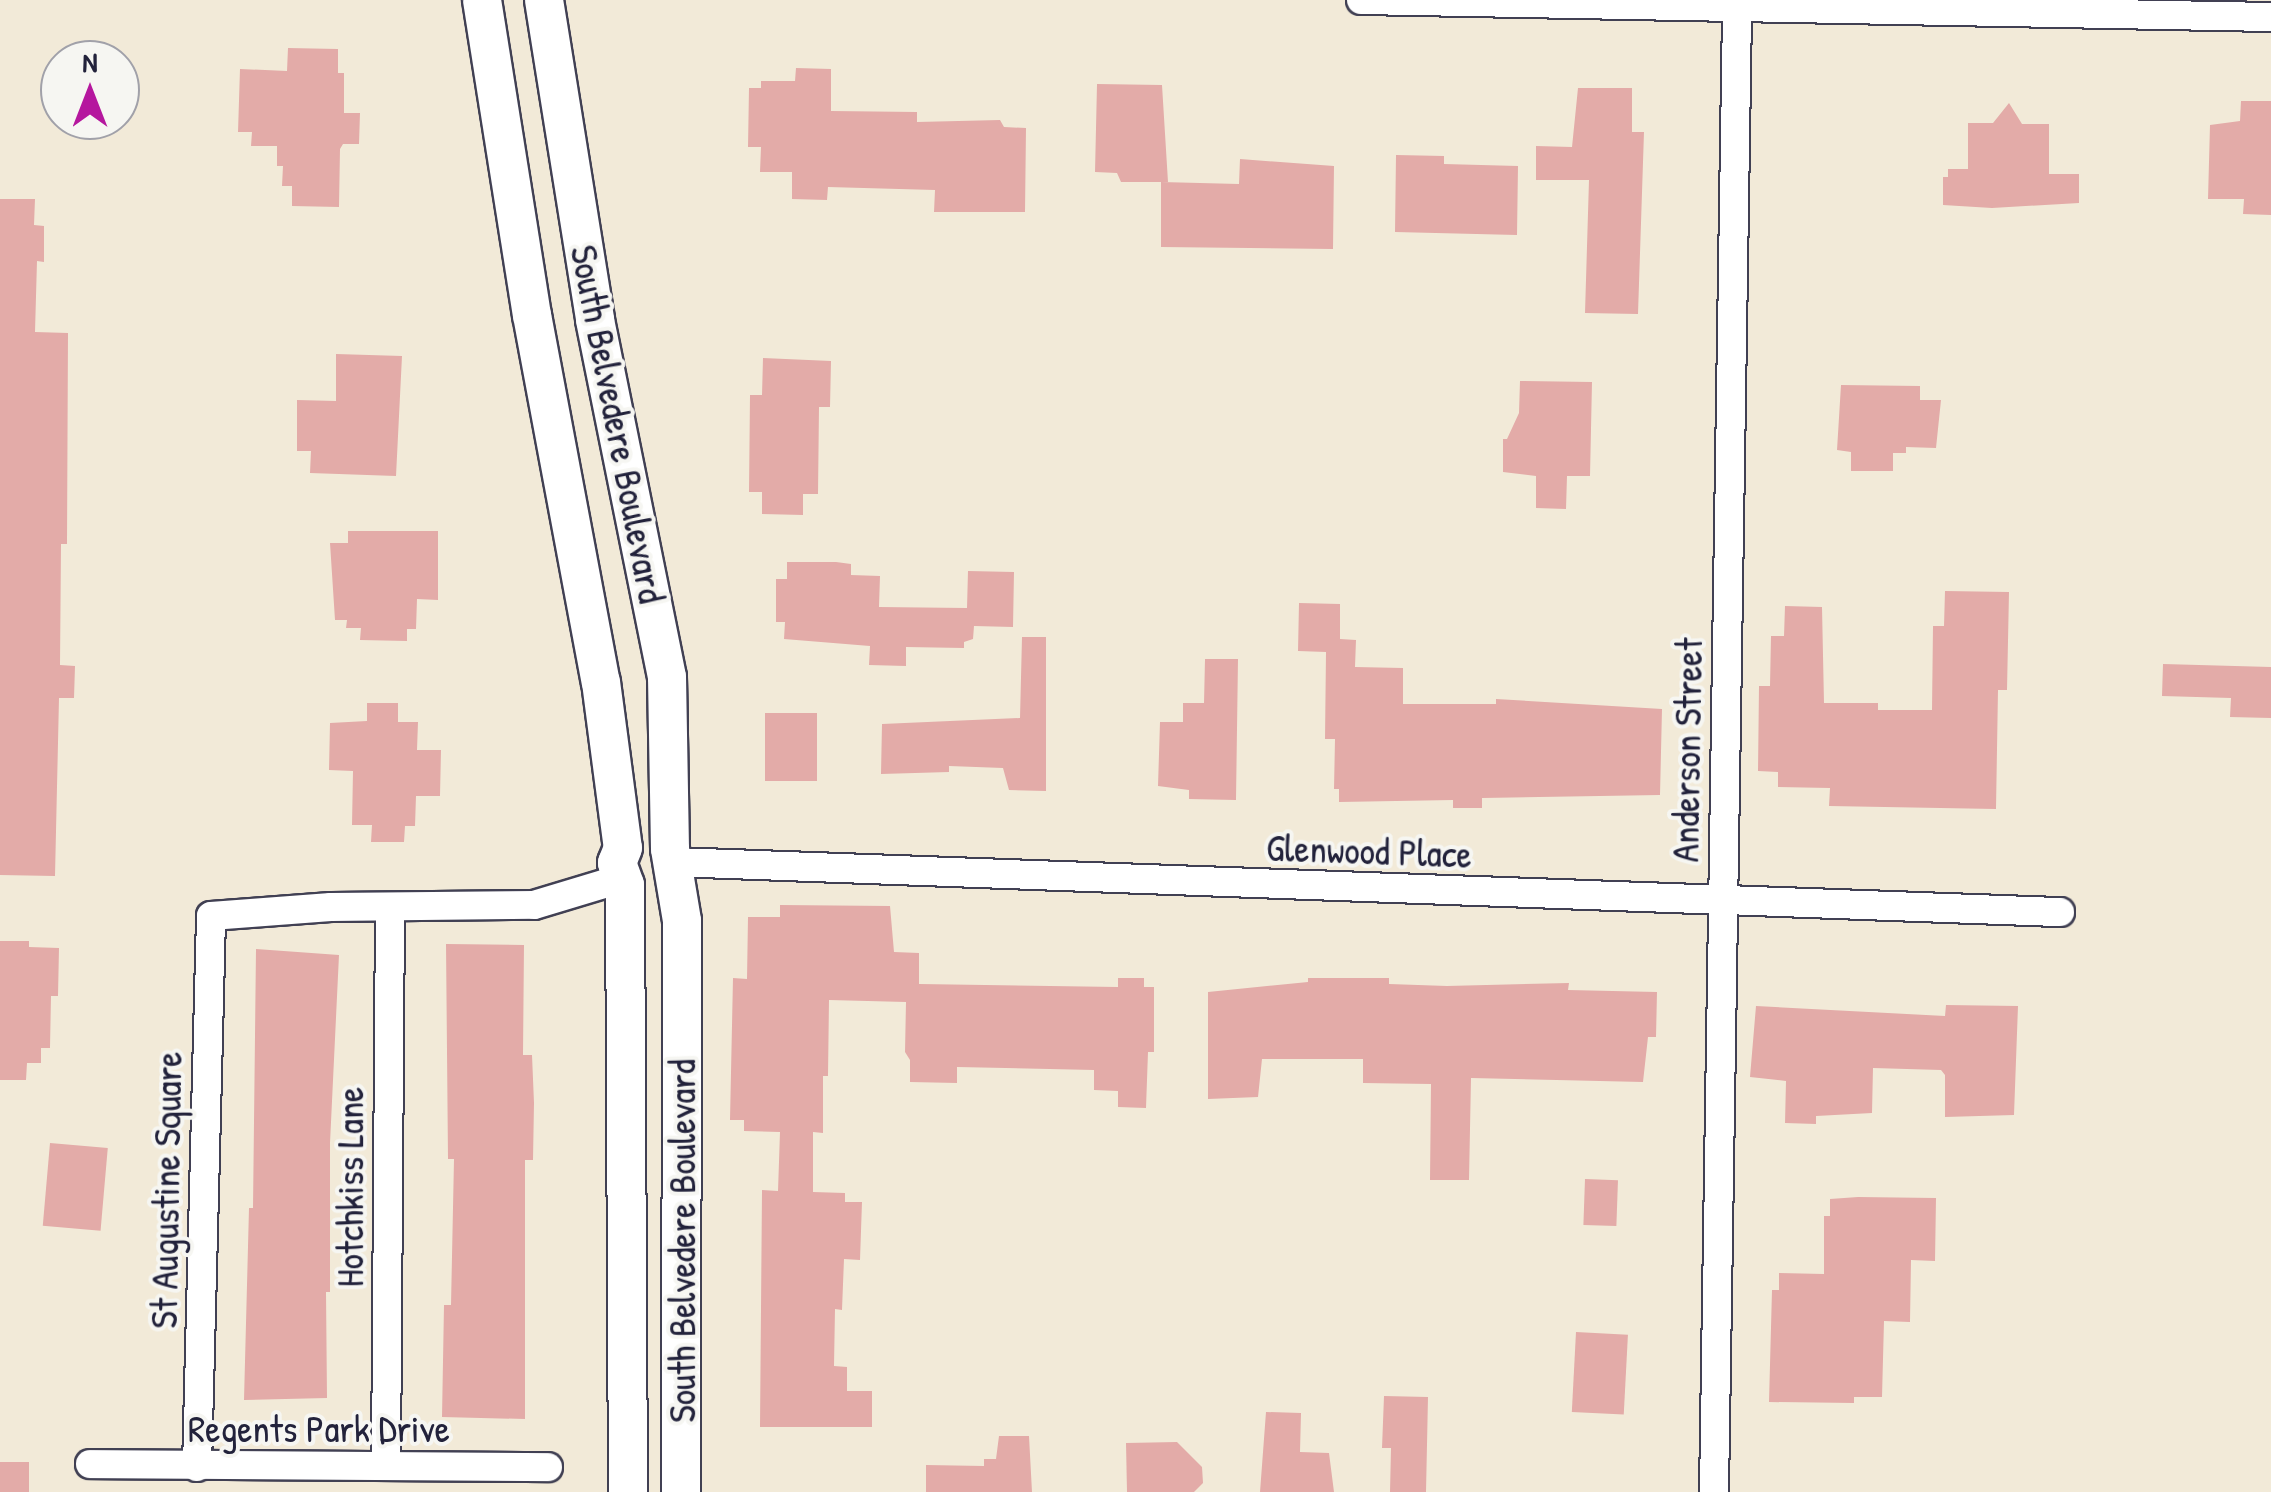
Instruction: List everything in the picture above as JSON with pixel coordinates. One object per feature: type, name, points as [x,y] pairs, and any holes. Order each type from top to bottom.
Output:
[{"type":"street","name":"South Belvedere Boulevard","points":[[482,0],[532,316],[601,682],[623,870],[628,1492]]},
{"type":"street","name":"South Belvedere Boulevard","points":[[544,0],[594,320],[667,676],[673,861],[682,921],[681,1492]]},
{"type":"street","points":[[1361,0],[2271,17]]},
{"type":"street","name":"Anderson Street","points":[[1714,1492],[1737,9]]},
{"type":"street","points":[[390,909],[534,905],[623,870],[649,894],[666,886],[673,861]]},
{"type":"street","name":"Glenwood Place","points":[[673,861],[2060,912]]},
{"type":"street","name":"St Augustine Square","points":[[197,1467],[211,916],[331,907],[390,909]]},
{"type":"street","name":"Hotchkiss Lane","points":[[386,1465],[390,909]]},
{"type":"street","name":"Regents Park Drive","points":[[90,1464],[548,1467]]},
{"type":"building","points":[[288,48],[338,49],[338,73],[344,73],[344,113],[360,113],[359,144],[343,144],[340,149],[339,207],[292,206],[292,186],[282,186],[283,166],[277,166],[277,146],[251,146],[252,132],[238,132],[240,69],[287,71]]},
{"type":"building","points":[[796,68],[831,69],[831,111],[917,112],[917,122],[1000,120],[1004,127],[1026,128],[1025,212],[934,212],[935,190],[828,187],[827,200],[792,199],[792,172],[760,172],[761,147],[748,147],[749,88],[761,88],[761,81],[795,81]]},
{"type":"building","points":[[1097,84],[1162,85],[1168,182],[1121,182],[1117,173],[1095,172]]},
{"type":"building","points":[[1578,88],[1632,88],[1632,132],[1644,132],[1638,314],[1585,313],[1589,180],[1536,180],[1536,146],[1572,147]]},
{"type":"building","points":[[2241,101],[2271,101],[2271,215],[2243,214],[2244,199],[2208,199],[2210,125],[2240,121]]},
{"type":"building","points":[[2009,103],[2022,124],[2049,124],[2049,174],[2079,174],[2079,203],[1992,208],[1943,205],[1943,177],[1948,177],[1948,169],[1968,169],[1968,123],[1993,123]]},
{"type":"building","points":[[1396,155],[1444,156],[1444,164],[1518,166],[1517,235],[1395,232]]},
{"type":"building","points":[[1240,159],[1334,166],[1333,249],[1161,247],[1161,182],[1239,184]]},
{"type":"building","points":[[0,199],[35,199],[34,225],[44,226],[44,262],[37,261],[35,332],[68,333],[67,544],[61,544],[60,665],[75,666],[74,698],[59,698],[55,876],[0,875]]},
{"type":"building","points":[[336,354],[402,356],[396,476],[310,473],[311,451],[297,451],[297,400],[336,401]]},
{"type":"building","points":[[763,358],[831,361],[830,407],[819,407],[818,494],[803,494],[803,515],[762,514],[762,492],[749,492],[750,395],[762,395]]},
{"type":"building","points":[[1520,381],[1592,382],[1590,476],[1567,476],[1566,509],[1536,508],[1536,476],[1503,472],[1503,439],[1507,439],[1519,413]]},
{"type":"building","points":[[1841,385],[1920,386],[1920,400],[1941,400],[1936,448],[1906,447],[1906,453],[1893,453],[1893,471],[1851,471],[1851,452],[1837,450]]},
{"type":"building","points":[[348,531],[438,531],[438,600],[417,599],[416,629],[407,629],[407,641],[360,640],[361,628],[346,628],[347,620],[335,620],[330,543],[348,543]]},
{"type":"building","points":[[787,562],[851,564],[851,575],[880,576],[879,607],[967,608],[968,571],[1014,572],[1013,627],[974,626],[973,639],[964,642],[964,648],[906,647],[906,666],[869,665],[870,646],[784,639],[785,622],[776,622],[776,579],[787,579]]},
{"type":"building","points":[[1945,591],[2009,592],[2007,690],[1998,690],[1996,809],[1829,806],[1830,788],[1778,787],[1778,772],[1758,771],[1759,686],[1770,686],[1771,636],[1784,636],[1785,606],[1822,607],[1824,703],[1878,703],[1878,710],[1932,710],[1933,626],[1944,626]]},
{"type":"building","points":[[1299,603],[1340,604],[1340,639],[1356,640],[1355,667],[1403,668],[1403,704],[1496,704],[1496,699],[1662,709],[1660,795],[1482,798],[1482,808],[1453,808],[1453,800],[1339,802],[1339,789],[1334,789],[1335,739],[1325,739],[1326,652],[1298,651]]},
{"type":"building","points":[[1022,637],[1046,637],[1046,791],[1009,790],[1003,768],[949,766],[949,772],[881,774],[882,724],[1020,718]]},
{"type":"building","points":[[1205,659],[1238,659],[1236,800],[1189,799],[1189,790],[1158,786],[1160,722],[1183,722],[1183,703],[1204,703]]},
{"type":"building","points":[[2163,664],[2271,667],[2271,718],[2230,717],[2231,698],[2162,696]]},
{"type":"building","points":[[367,703],[398,703],[398,722],[418,722],[417,750],[441,750],[440,796],[416,796],[415,826],[405,826],[404,842],[371,842],[372,825],[352,825],[353,771],[329,770],[330,723],[367,721]]},
{"type":"building","points":[[765,713],[817,713],[817,781],[765,781]]},
{"type":"building","points":[[780,905],[890,906],[894,952],[919,953],[919,984],[1118,987],[1118,978],[1144,978],[1144,987],[1154,987],[1154,1052],[1148,1052],[1146,1108],[1118,1107],[1118,1091],[1094,1090],[1094,1070],[957,1067],[957,1083],[910,1082],[910,1060],[905,1052],[906,1002],[829,1000],[828,1076],[823,1076],[823,1133],[813,1132],[813,1192],[845,1193],[845,1202],[862,1202],[860,1260],[844,1259],[842,1310],[835,1309],[834,1366],[847,1367],[847,1391],[872,1391],[872,1427],[760,1427],[762,1190],[778,1191],[780,1132],[744,1131],[744,1120],[730,1120],[733,978],[747,979],[748,917],[780,917]]},
{"type":"building","points":[[0,941],[29,941],[29,947],[59,948],[58,996],[51,996],[50,1048],[41,1048],[41,1063],[27,1063],[26,1080],[0,1080]]},
{"type":"building","points":[[446,944],[524,945],[523,1055],[532,1055],[534,1103],[533,1160],[525,1160],[525,1419],[442,1417],[444,1305],[451,1305],[454,1159],[448,1159]]},
{"type":"building","points":[[256,949],[339,955],[330,1143],[327,1398],[244,1400],[249,1208],[253,1208]]},
{"type":"building","points":[[1308,978],[1389,978],[1389,984],[1447,986],[1569,983],[1568,990],[1657,992],[1656,1037],[1648,1037],[1643,1082],[1471,1078],[1469,1180],[1430,1180],[1431,1084],[1363,1083],[1363,1059],[1262,1059],[1258,1097],[1208,1099],[1208,992],[1308,982]]},
{"type":"building","points":[[1946,1005],[2018,1006],[2014,1115],[1945,1117],[1945,1075],[1941,1070],[1873,1068],[1872,1113],[1816,1116],[1816,1124],[1785,1123],[1786,1081],[1750,1077],[1756,1006],[1945,1016]]},
{"type":"building","points":[[50,1143],[108,1148],[101,1231],[43,1226]]},
{"type":"building","points":[[1585,1179],[1618,1180],[1616,1226],[1583,1225]]},
{"type":"building","points":[[1936,1198],[1935,1261],[1911,1260],[1910,1322],[1884,1321],[1882,1397],[1854,1397],[1854,1403],[1769,1402],[1772,1290],[1779,1290],[1779,1273],[1824,1274],[1824,1216],[1830,1216],[1830,1199]]},
{"type":"building","points":[[1576,1332],[1628,1335],[1624,1415],[1572,1412]]},
{"type":"building","points":[[1384,1396],[1428,1397],[1426,1492],[1390,1492],[1391,1448],[1382,1448]]},
{"type":"building","points":[[1266,1412],[1301,1413],[1300,1452],[1329,1453],[1334,1492],[1260,1492]]},
{"type":"building","points":[[999,1436],[1029,1436],[1032,1492],[926,1492],[926,1465],[984,1466],[984,1459],[996,1459]]},
{"type":"building","points":[[1177,1442],[1202,1467],[1203,1483],[1194,1492],[1127,1492],[1126,1443]]},
{"type":"building","points":[[0,1462],[29,1462],[29,1492],[0,1492]]}]
